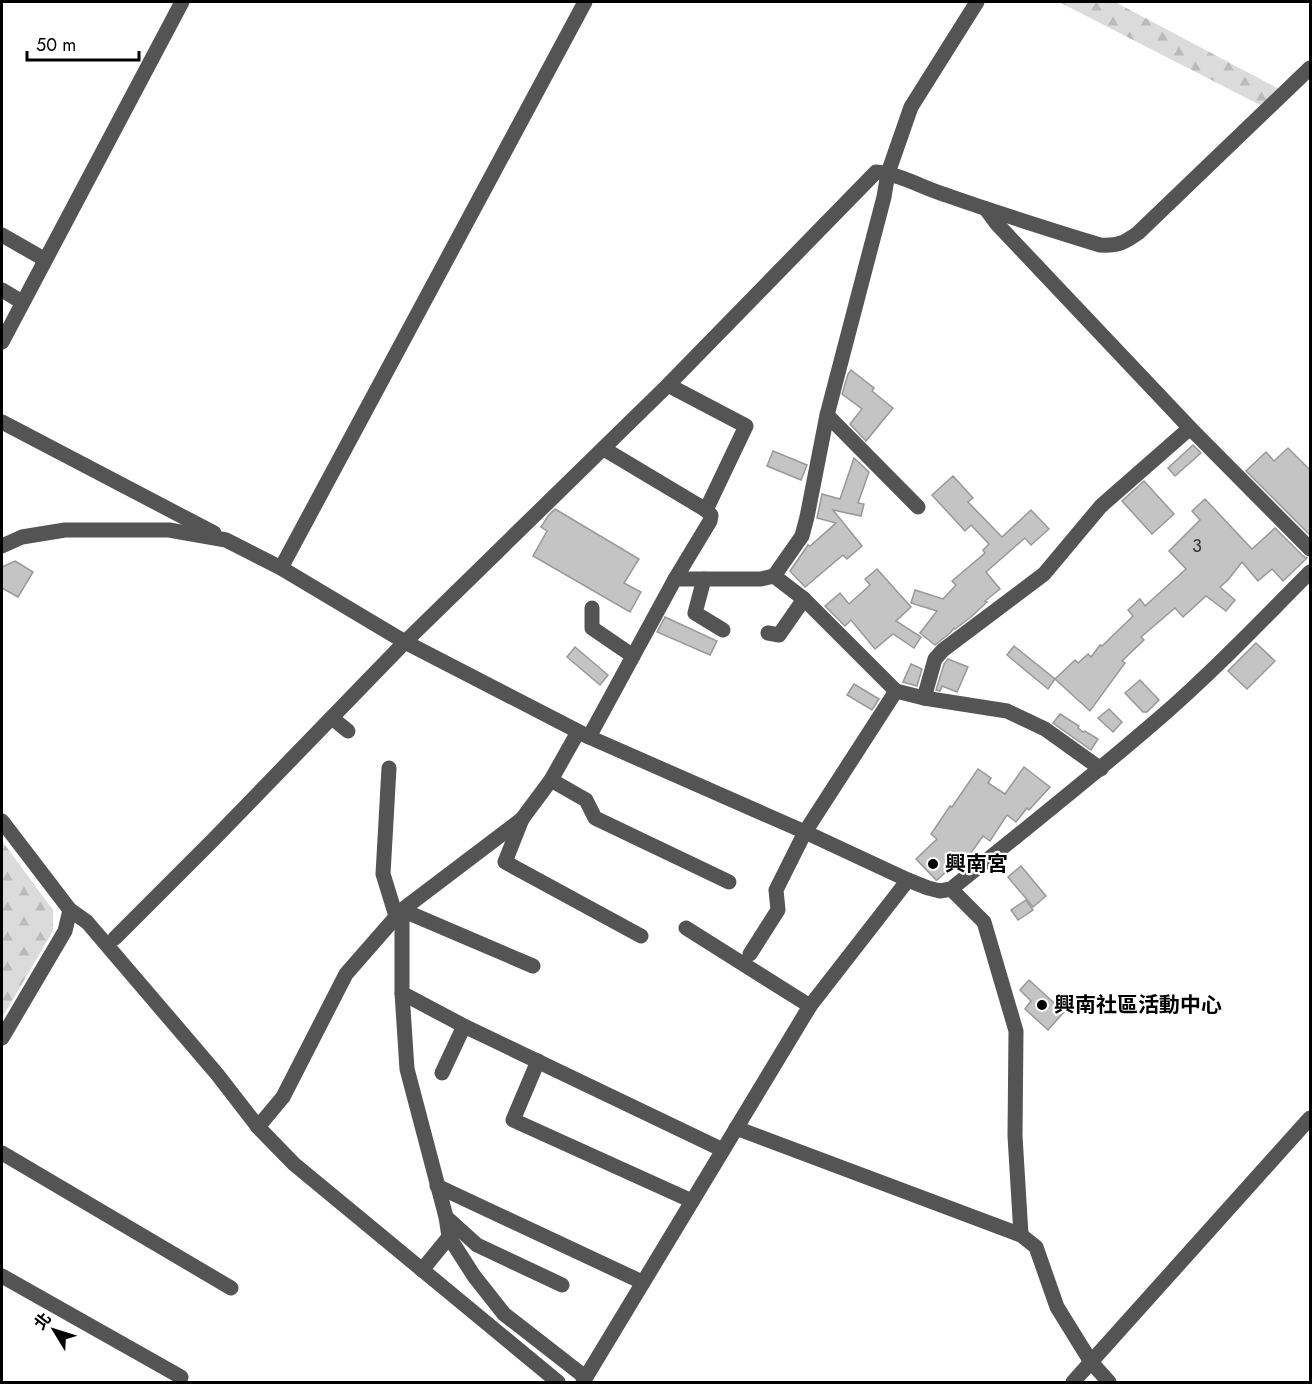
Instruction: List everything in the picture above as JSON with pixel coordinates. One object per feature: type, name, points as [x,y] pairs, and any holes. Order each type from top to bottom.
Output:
[{"type":"street","points":[[2,342],[182,2]]},
{"type":"street","points":[[281,568],[585,2]]},
{"type":"street","points":[[675,579],[761,579],[774,576],[802,536],[827,415],[884,197],[888,173],[911,107],[977,2]]},
{"type":"street","points":[[115,938],[405,642],[604,449],[876,172],[888,173],[986,209],[1100,245],[1112,246],[1124,243],[1138,233],[1311,68]]},
{"type":"street","points":[[986,209],[997,224],[1190,428],[1311,549]]},
{"type":"street","points":[[2,235],[44,259]]},
{"type":"street","points":[[2,290],[22,302]]},
{"type":"street","points":[[668,385],[746,426],[706,510]]},
{"type":"street","points":[[827,415],[918,507]]},
{"type":"street","points":[[2,422],[281,568],[405,642],[584,735],[806,832],[908,880],[940,891],[951,889],[1101,769],[1223,660],[1311,572]]},
{"type":"street","points":[[924,698],[935,659],[943,650],[1044,574],[1101,506],[1190,428]]},
{"type":"street","points":[[604,449],[706,510],[711,515],[710,521],[633,656],[584,735],[522,819],[505,862],[641,936]]},
{"type":"street","points":[[2,546],[22,537],[65,530],[169,530],[226,540]]},
{"type":"street","points":[[774,576],[804,599],[896,691],[924,698],[1007,711],[1045,729],[1101,769]]},
{"type":"street","points":[[704,579],[695,614],[723,630]]},
{"type":"street","points":[[768,633],[779,635],[804,599]]},
{"type":"street","points":[[592,608],[592,628],[633,656]]},
{"type":"street","points":[[750,954],[778,910],[776,890],[806,832],[896,691]]},
{"type":"street","points":[[332,718],[348,731]]},
{"type":"street","points":[[389,768],[383,874],[399,913],[407,1069],[446,1217],[449,1237],[474,1276],[504,1314],[584,1380],[810,1006],[908,880]]},
{"type":"street","points":[[551,780],[586,800],[595,818],[729,882]]},
{"type":"street","points":[[258,1127],[283,1097],[346,974],[399,913],[522,819]]},
{"type":"street","points":[[2,821],[70,910],[87,922],[217,1074],[258,1127],[294,1164],[558,1383]]},
{"type":"street","points":[[951,889],[984,922],[1016,1030],[1015,1136],[1021,1235]]},
{"type":"street","points":[[2,1038],[65,931],[70,910]]},
{"type":"street","points":[[399,913],[532,966]]},
{"type":"street","points":[[686,928],[810,1006]]},
{"type":"street","points":[[402,993],[464,1026],[723,1150]]},
{"type":"street","points":[[442,1072],[464,1026]]},
{"type":"street","points":[[538,1061],[513,1120],[692,1200]]},
{"type":"street","points":[[1073,1383],[1311,1118]]},
{"type":"street","points":[[736,1128],[1021,1235],[1036,1247],[1057,1307],[1091,1362],[1109,1383]]},
{"type":"street","points":[[2,1153],[231,1288]]},
{"type":"street","points":[[437,1186],[642,1282]]},
{"type":"street","points":[[446,1217],[477,1245],[562,1285]]},
{"type":"street","points":[[422,1270],[449,1237]]},
{"type":"street","points":[[2,1276],[181,1377]]},
{"type":"green space","points":[[1059,2],[1115,2],[1279,89],[1260,105]]},
{"type":"green space","points":[[2,841],[53,910],[53,931],[2,1018]]},
{"type":"building","points":[[851,370],[874,388],[872,391],[893,408],[866,441],[850,424],[862,409],[842,394]]},
{"type":"building","points":[[1193,445],[1201,453],[1175,476],[1168,468]]},
{"type":"building","points":[[1288,448],[1311,471],[1311,536],[1246,471],[1266,452],[1274,461]]},
{"type":"building","points":[[773,451],[807,465],[801,480],[767,466]]},
{"type":"building","points":[[854,458],[869,472],[858,503],[864,504],[861,516],[833,510],[862,546],[847,559],[843,555],[805,587],[790,571],[808,545],[810,546],[836,523],[817,518],[822,494],[840,499]]},
{"type":"building","points":[[953,476],[973,498],[968,502],[1002,537],[1031,510],[1049,529],[1031,545],[1025,538],[986,572],[1000,589],[971,617],[935,645],[920,633],[937,611],[911,603],[915,590],[943,599],[956,585],[952,581],[985,553],[983,550],[989,544],[971,525],[965,531],[932,495]]},
{"type":"building","points":[[1144,481],[1174,514],[1152,534],[1122,501]]},
{"type":"building","points":[[1205,499],[1252,549],[1275,528],[1307,558],[1283,581],[1272,569],[1258,581],[1242,562],[1220,587],[1235,600],[1226,611],[1206,596],[1183,617],[1175,608],[1141,637],[1144,640],[1122,661],[1125,663],[1090,711],[1055,679],[1075,660],[1078,663],[1088,654],[1091,657],[1100,645],[1102,646],[1133,616],[1128,610],[1140,599],[1145,606],[1186,569],[1169,551],[1200,520],[1192,511]]},
{"type":"building","points":[[555,509],[639,559],[624,583],[641,592],[630,612],[533,556],[547,531],[541,527]]},
{"type":"building","points":[[15,561],[33,572],[18,597],[2,588],[2,567]]},
{"type":"building","points":[[877,569],[911,607],[896,621],[921,637],[914,648],[893,634],[875,649],[851,620],[845,626],[825,606],[840,593],[849,604],[870,585],[865,579]]},
{"type":"building","points":[[665,617],[717,641],[710,655],[657,632]]},
{"type":"building","points":[[1256,643],[1275,661],[1247,689],[1228,671]]},
{"type":"building","points":[[1014,646],[1055,679],[1048,689],[1007,655]]},
{"type":"building","points":[[575,647],[608,675],[600,685],[567,657]]},
{"type":"building","points":[[948,659],[968,667],[957,692],[942,686],[940,691],[936,690],[944,664]]},
{"type":"building","points":[[911,664],[922,669],[917,686],[903,682]]},
{"type":"building","points":[[1140,680],[1159,700],[1147,712],[1143,712],[1125,693]]},
{"type":"building","points":[[854,684],[879,699],[872,710],[847,695]]},
{"type":"building","points":[[1109,709],[1122,722],[1113,732],[1098,718]]},
{"type":"building","points":[[1060,714],[1079,726],[1078,728],[1083,732],[1098,739],[1091,750],[1053,723]]},
{"type":"building","points":[[1024,767],[1050,787],[1029,810],[1027,808],[1016,822],[1007,815],[990,841],[983,836],[961,867],[956,863],[936,880],[916,859],[937,839],[931,834],[978,769],[991,778],[988,783],[1005,794]]},
{"type":"building","points":[[1021,866],[1046,896],[1033,907],[1008,877]]},
{"type":"building","points":[[1026,900],[1033,910],[1018,920],[1011,910]]},
{"type":"building","name":"興南社區活動中心","points":[[1029,980],[1064,1012],[1048,1030],[1025,1009],[1031,1001],[1020,990]]},
{"type":"place","name":"興南宮","points":[[933,864]]},
{"type":"place","name":"興南社區活動中心","points":[[1042,1005]]}]
